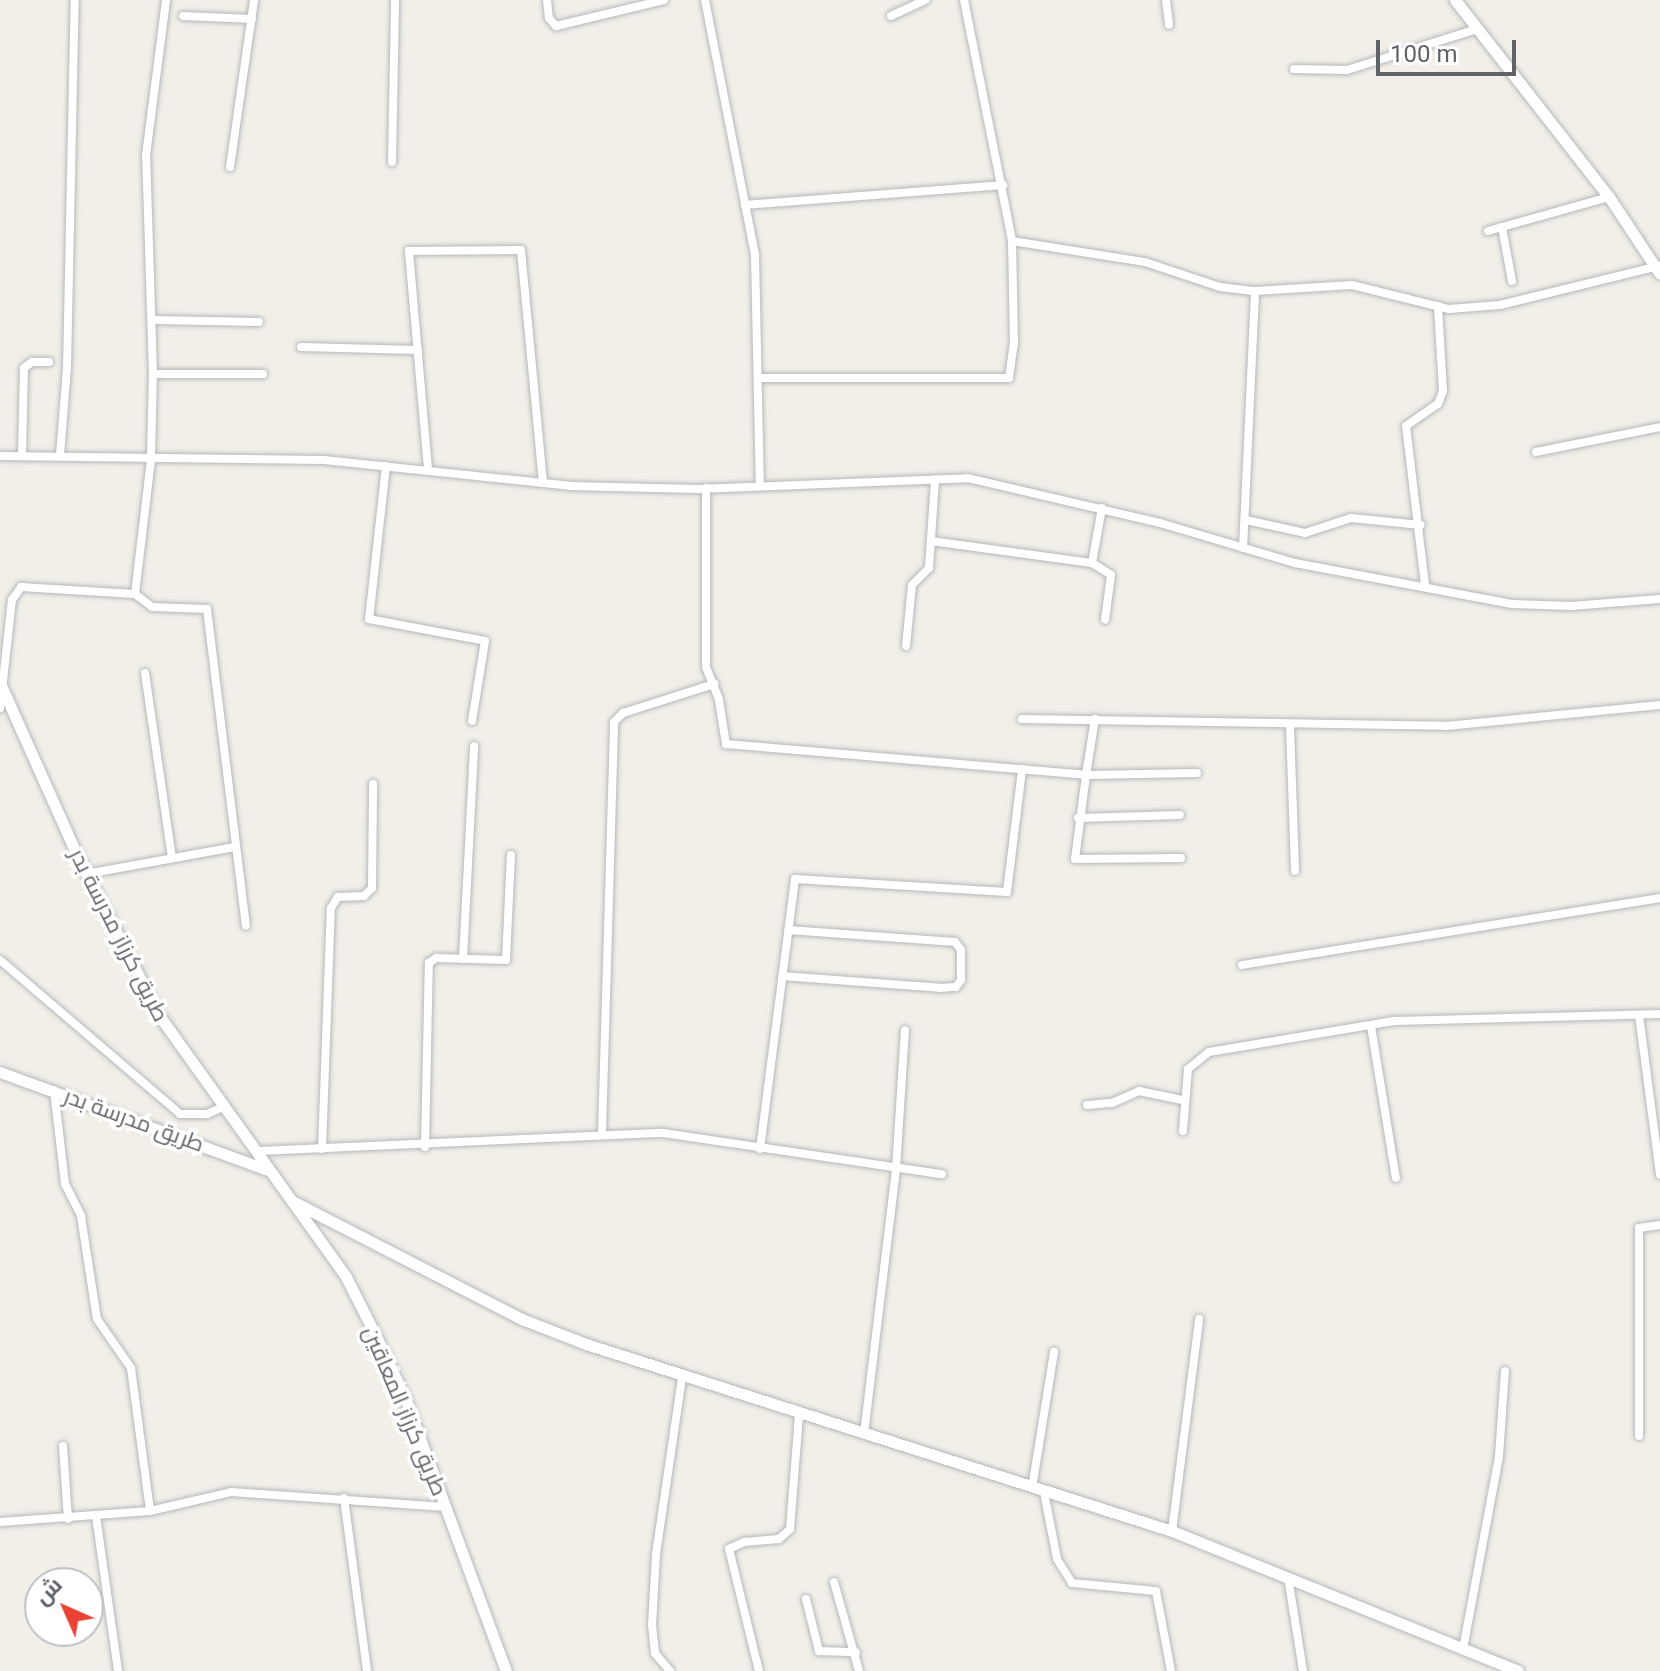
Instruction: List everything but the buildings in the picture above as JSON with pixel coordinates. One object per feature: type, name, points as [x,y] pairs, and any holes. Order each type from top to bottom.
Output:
[{"type":"street","points":[[60,455],[67,368],[75,0]]},
{"type":"street","points":[[135,594],[151,459],[154,320],[146,155],[166,0]]},
{"type":"street","points":[[230,167],[254,0]]},
{"type":"street","points":[[392,162],[395,0]]},
{"type":"street","points":[[547,0],[549,18],[556,26],[664,0]]},
{"type":"street","points":[[705,0],[745,205],[758,292],[760,486]]},
{"type":"street","points":[[891,16],[926,0]]},
{"type":"street","points":[[758,378],[1002,382],[1013,370],[1012,241],[964,0]]},
{"type":"street","points":[[1166,0],[1169,25]]},
{"type":"street","points":[[1012,241],[1145,262],[1207,284],[1255,291],[1352,285],[1438,306],[1500,305],[1659,269],[1609,197],[1455,0]]},
{"type":"street","points":[[183,16],[252,19]]},
{"type":"street","points":[[1294,69],[1347,70],[1477,29]]},
{"type":"street","points":[[745,205],[1003,185]]},
{"type":"street","points":[[1488,231],[1609,197]]},
{"type":"street","points":[[1502,227],[1512,281]]},
{"type":"street","points":[[428,469],[409,251],[523,251],[543,483]]},
{"type":"street","points":[[1243,548],[1255,291]]},
{"type":"street","points":[[1425,585],[1421,525],[1406,426],[1438,404],[1443,391],[1438,306]]},
{"type":"street","points":[[154,320],[259,322]]},
{"type":"street","points":[[301,347],[418,350]]},
{"type":"street","points":[[22,456],[24,368],[32,362],[49,362]]},
{"type":"street","points":[[153,374],[263,374]]},
{"type":"street","points":[[1536,452],[1660,427]]},
{"type":"street","points":[[0,456],[324,460],[543,483],[706,488],[968,478],[1102,508],[1295,563],[1536,606],[1660,599]]},
{"type":"street","points":[[386,466],[369,619],[485,641],[472,721]]},
{"type":"street","points":[[906,646],[911,589],[929,568],[935,479]]},
{"type":"street","points":[[706,488],[706,667],[714,684],[723,736],[732,747],[1086,775],[1197,773]]},
{"type":"street","points":[[1092,563],[1102,508]]},
{"type":"street","points":[[1246,520],[1305,533],[1351,518],[1421,525]]},
{"type":"street","points":[[931,541],[1092,563],[1111,575],[1105,620]]},
{"type":"street","points":[[0,708],[14,591],[21,587],[135,594],[152,607],[207,609],[246,926]]},
{"type":"street","points":[[145,673],[172,858]]},
{"type":"street","points":[[602,1132],[614,722],[623,713],[714,684]]},
{"type":"street","name":"طريق كرزاز مدرسة بدر","points":[[1,685],[86,874],[158,1014],[223,1107],[259,1151],[268,1170]]},
{"type":"street","points":[[1022,719],[1290,726],[1446,726],[1660,705]]},
{"type":"street","points":[[1095,719],[1078,818],[1078,861],[1181,858]]},
{"type":"street","points":[[1290,726],[1295,871]]},
{"type":"street","points":[[463,959],[474,746]]},
{"type":"street","points":[[760,1149],[793,882],[799,877],[1007,892],[1022,769]]},
{"type":"street","points":[[322,1149],[331,908],[338,897],[364,896],[372,888],[373,784]]},
{"type":"street","points":[[1078,818],[1180,815]]},
{"type":"street","points":[[86,874],[234,847]]},
{"type":"street","points":[[425,1147],[429,963],[436,958],[506,960],[511,855]]},
{"type":"street","points":[[1242,965],[1660,898]]},
{"type":"street","points":[[782,976],[940,988],[956,987],[961,980],[961,950],[955,942],[788,930]]},
{"type":"street","points":[[0,960],[180,1114],[207,1114],[223,1107]]},
{"type":"street","points":[[1183,1131],[1182,1100],[1188,1069],[1209,1052],[1395,1021],[1660,1014]]},
{"type":"street","points":[[1639,1015],[1660,1175]]},
{"type":"street","points":[[1371,1026],[1396,1178]]},
{"type":"street","points":[[864,1434],[896,1169],[905,1030]]},
{"type":"street","name":"طريق مدرسة بدر","points":[[0,1072],[268,1170]]},
{"type":"street","points":[[54,1090],[65,1184],[81,1216],[97,1319],[131,1368],[150,1511]]},
{"type":"street","points":[[1087,1105],[1112,1103],[1139,1091],[1182,1100]]},
{"type":"street","points":[[259,1151],[425,1147],[602,1132],[663,1133],[942,1174]]},
{"type":"street","name":"طريق كرزاز المعاقين","points":[[268,1170],[346,1277],[377,1338],[506,1671]]},
{"type":"street","points":[[292,1201],[522,1319],[682,1377],[1172,1531],[1287,1574],[1518,1671]]},
{"type":"street","points":[[1639,1436],[1639,1228],[1660,1225]]},
{"type":"street","points":[[1172,1531],[1199,1319]]},
{"type":"street","points":[[1032,1488],[1054,1352]]},
{"type":"street","points":[[1463,1649],[1499,1456],[1505,1371]]},
{"type":"street","points":[[670,1671],[655,1653],[652,1626],[656,1554],[682,1377]]},
{"type":"street","points":[[759,1671],[729,1549],[744,1542],[779,1539],[790,1529],[799,1414]]},
{"type":"street","points":[[63,1446],[68,1519]]},
{"type":"street","points":[[0,1522],[150,1511],[231,1492],[445,1507]]},
{"type":"street","points":[[1044,1492],[1057,1559],[1072,1583],[1156,1591],[1171,1671]]},
{"type":"street","points":[[344,1498],[367,1671]]},
{"type":"street","points":[[96,1516],[118,1671]]},
{"type":"street","points":[[1287,1574],[1303,1671]]},
{"type":"street","points":[[834,1582],[859,1671]]},
{"type":"street","points":[[806,1599],[819,1651],[856,1652]]}]
